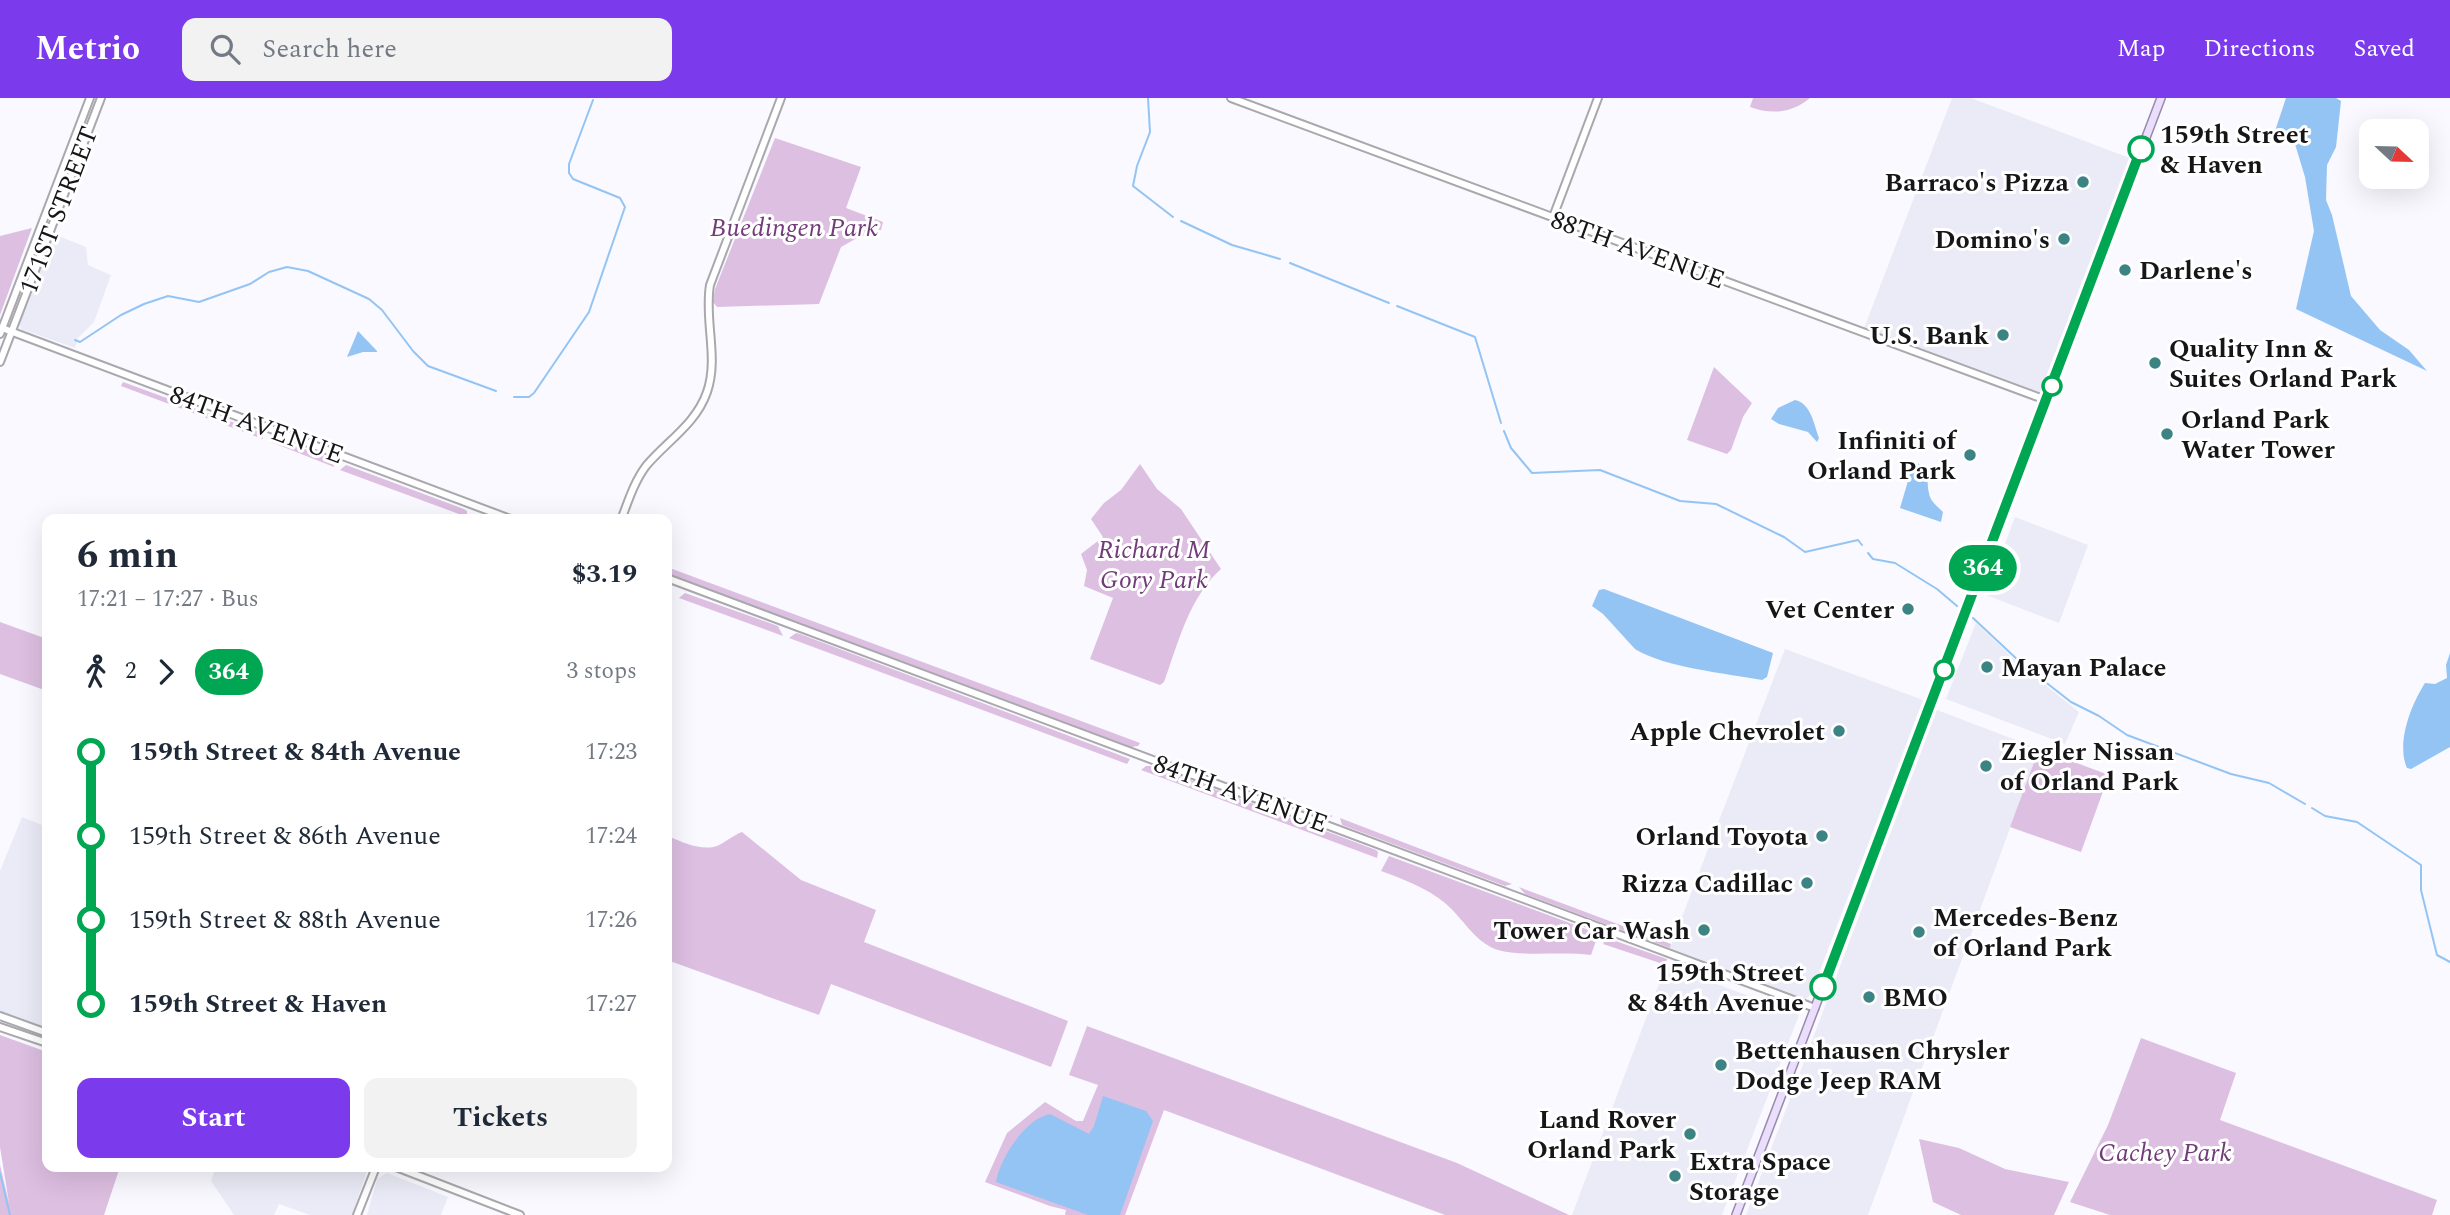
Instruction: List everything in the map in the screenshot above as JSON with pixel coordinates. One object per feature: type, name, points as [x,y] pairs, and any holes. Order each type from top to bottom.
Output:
[{"type":"main road","points":[[1735,1215],[2161,98]]},
{"type":"street","name":"171ST STREET","points":[[1,331],[90,98]]},
{"type":"street","name":"171ST STREET","points":[[0,362],[101,98]]},
{"type":"street","points":[[623,514],[645,467],[693,419],[708,391],[711,370],[708,300],[710,285],[781,98]]},
{"type":"street","name":"88TH AVENUE","points":[[1231,98],[2046,400]]},
{"type":"street","points":[[1553,217],[1598,98]]},
{"type":"street","name":"84TH AVENUE","points":[[1,331],[12,332],[497,514]]},
{"type":"street","name":"84TH AVENUE","points":[[672,580],[1815,1008]]},
{"type":"street","points":[[0,1016],[42,1031]]},
{"type":"street","points":[[0,1027],[42,1041]]},
{"type":"street","points":[[357,1215],[374,1172]]},
{"type":"street","points":[[409,1172],[520,1215]]},
{"type":"shaded area","points":[[1952,98],[1971,98],[2132,159],[2041,397],[1863,331]]},
{"type":"shaded area","points":[[51,233],[86,247],[88,265],[111,275],[94,322],[78,338],[75,348],[21,329],[18,322]]},
{"type":"shaded area","points":[[2015,517],[2088,545],[2059,623],[1986,595]]},
{"type":"shaded area","points":[[1976,623],[2018,663],[2079,712],[2065,744],[1946,699]]},
{"type":"shaded area","points":[[1785,649],[1923,700],[1811,994],[1806,999],[1670,948]]},
{"type":"shaded area","points":[[1937,710],[2039,749],[1868,1215],[1746,1215]]},
{"type":"shaded area","points":[[22,817],[42,825],[42,1026],[0,1012],[0,871]]},
{"type":"shaded area","points":[[1666,965],[1799,1015],[1722,1215],[1572,1215]]},
{"type":"shaded area","points":[[214,1172],[367,1172],[352,1215],[310,1215],[279,1204],[274,1215],[234,1215],[211,1181]]},
{"type":"shaded area","points":[[387,1173],[448,1197],[441,1215],[367,1215],[377,1179]]},
{"type":"green space","points":[[1753,98],[1810,98],[1789,110],[1774,112],[1750,107]]},
{"type":"green space","name":"Buedingen Park","points":[[775,138],[861,167],[846,208],[883,222],[881,230],[841,247],[819,304],[717,307],[713,302],[715,289]]},
{"type":"green space","points":[[32,228],[0,315],[0,236]]},
{"type":"green space","points":[[1714,367],[1752,403],[1727,454],[1687,440]]},
{"type":"green space","points":[[123,382],[262,433],[263,439],[121,386]]},
{"type":"green space","points":[[276,439],[328,457],[334,467],[271,442]]},
{"type":"green space","name":"Richard M Gory Park","points":[[1140,464],[1157,489],[1181,509],[1221,569],[1210,580],[1193,607],[1164,682],[1160,685],[1090,659],[1113,598],[1084,586],[1087,570],[1081,554],[1103,537],[1091,519],[1104,503],[1121,490]]},
{"type":"green space","points":[[346,465],[464,509],[467,514],[459,514],[340,470]]},
{"type":"green space","points":[[672,569],[1140,743],[1131,747],[672,575]]},
{"type":"green space","points":[[685,593],[778,626],[783,636],[679,598]]},
{"type":"green space","points":[[0,622],[42,637],[42,689],[0,674]]},
{"type":"green space","points":[[796,633],[1130,759],[1127,764],[789,638]]},
{"type":"green space","points":[[2039,749],[2109,775],[2081,852],[2010,827]]},
{"type":"green space","points":[[1146,766],[1153,766],[1376,850],[1377,858],[1141,770]]},
{"type":"green space","points":[[1252,785],[1333,816],[1326,819],[1250,791]]},
{"type":"green space","points":[[1340,818],[1512,884],[1505,886],[1342,825]]},
{"type":"green space","points":[[742,832],[801,880],[876,910],[864,942],[1068,1021],[1051,1067],[831,984],[819,1015],[672,962],[672,838],[705,848],[720,845]]},
{"type":"green space","points":[[1389,856],[1594,932],[1597,938],[1591,955],[1519,953],[1490,947],[1438,898],[1414,884],[1381,871]]},
{"type":"green space","points":[[1519,887],[1671,944],[1670,948],[1525,894]]},
{"type":"green space","points":[[1607,938],[1667,959],[1666,965],[1603,944]]},
{"type":"green space","points":[[1087,1026],[1457,1163],[1569,1215],[1445,1215],[1164,1110],[1125,1215],[1065,1215],[1066,1210],[985,1182],[1007,1133],[1045,1102],[1076,1121],[1083,1121],[1098,1085],[1069,1075]]},
{"type":"green space","points":[[0,1035],[42,1050],[42,1172],[118,1172],[104,1215],[0,1215],[0,1165],[9,1203],[0,1147]]},
{"type":"green space","name":"Cachey Park","points":[[2141,1038],[2236,1073],[2220,1120],[2437,1200],[2432,1215],[2110,1215],[2070,1202],[2108,1125]]},
{"type":"green space","points":[[1919,1139],[1959,1148],[2005,1169],[2069,1182],[2054,1215],[1961,1215],[1933,1202]]},
{"type":"water","points":[[2286,98],[2336,98],[2341,101],[2336,147],[2327,165],[2326,200],[2351,296],[2380,330],[2409,350],[2427,371],[2296,309],[2314,231],[2305,177],[2295,144],[2275,131]]},
{"type":"water","points":[[358,331],[377,352],[363,352],[347,357]]},
{"type":"water","points":[[1795,400],[1805,405],[1811,415],[1819,438],[1817,442],[1808,432],[1771,419],[1778,408]]},
{"type":"water","points":[[1917,463],[1926,472],[1931,498],[1943,512],[1941,522],[1900,508],[1913,464]]},
{"type":"water","points":[[1604,589],[1773,653],[1767,677],[1762,680],[1696,669],[1663,661],[1635,649],[1603,614],[1592,606],[1599,590]]},
{"type":"water","points":[[2450,653],[2450,747],[2411,769],[2407,768],[2403,747],[2410,713],[2425,683],[2435,684],[2447,678],[2446,665]]},
{"type":"water","points":[[1103,1096],[1146,1111],[1153,1121],[1120,1215],[1088,1215],[996,1182],[1009,1151],[1032,1123],[1050,1114],[1089,1134]]},
{"type":"waterway","points":[[1148,98],[1150,132],[1137,166],[1133,186],[1173,217]]},
{"type":"waterway","points":[[514,397],[529,397],[534,393],[589,312],[625,207],[620,198],[573,179],[569,173],[569,164],[593,100]]},
{"type":"waterway","points":[[1181,221],[1232,245],[1280,259]]},
{"type":"waterway","points":[[1290,263],[1389,303]]},
{"type":"waterway","points":[[75,340],[80,342],[121,315],[144,304],[168,296],[199,302],[250,284],[269,272],[287,267],[308,271],[369,299],[382,310],[428,366],[496,391]]},
{"type":"waterway","points":[[1397,306],[1475,337],[1501,423]]},
{"type":"waterway","points":[[1504,431],[1511,448],[1532,473],[1600,470],[1680,501],[1716,504],[1784,537],[1805,552],[1858,540],[1862,545]]},
{"type":"waterway","points":[[1868,553],[1873,559],[1895,563],[1937,589],[1957,606]]},
{"type":"waterway","points":[[1973,618],[2020,662],[2071,702],[2099,716],[2127,735],[2231,774],[2269,783],[2305,804]]},
{"type":"waterway","points":[[2312,808],[2325,816],[2357,822],[2421,865],[2421,890],[2437,955],[2450,962]]},
{"type":"waterway","points":[[0,1173],[10,1215]]},
{"type":"bus line","name":"364","points":[[1823,987],[2141,149]]},
{"type":"place","name":"159th Street & Haven","points":[[2141,149]]},
{"type":"place","name":"Barraco's Pizza","points":[[2083,182]]},
{"type":"place","name":"Domino's","points":[[2064,239]]},
{"type":"place","name":"Darlene's","points":[[2125,270]]},
{"type":"place","name":"U.S. Bank","points":[[2003,335]]},
{"type":"place","name":"Quality Inn & Suites Orland Park","points":[[2155,363]]},
{"type":"place","name":"Orland Park Water Tower","points":[[2167,434]]},
{"type":"place","name":"Infiniti of Orland Park","points":[[1970,455]]},
{"type":"place","name":"Vet Center","points":[[1908,609]]},
{"type":"place","name":"Mayan Palace","points":[[1987,667]]},
{"type":"place","name":"Apple Chevrolet","points":[[1839,731]]},
{"type":"place","name":"Ziegler Nissan of Orland Park","points":[[1986,766]]},
{"type":"place","name":"Orland Toyota","points":[[1822,836]]},
{"type":"place","name":"Rizza Cadillac","points":[[1807,883]]},
{"type":"place","name":"Tower Car Wash","points":[[1704,930]]},
{"type":"place","name":"Mercedes-Benz of Orland Park","points":[[1919,932]]},
{"type":"place","name":"159th Street & 84th Avenue","points":[[1823,987]]},
{"type":"place","name":"BMO","points":[[1869,997]]},
{"type":"place","name":"Bettenhausen Chrysler Dodge Jeep RAM","points":[[1721,1065]]},
{"type":"place","name":"Land Rover Orland Park","points":[[1690,1134]]},
{"type":"place","name":"Extra Space Storage","points":[[1675,1176]]}]
